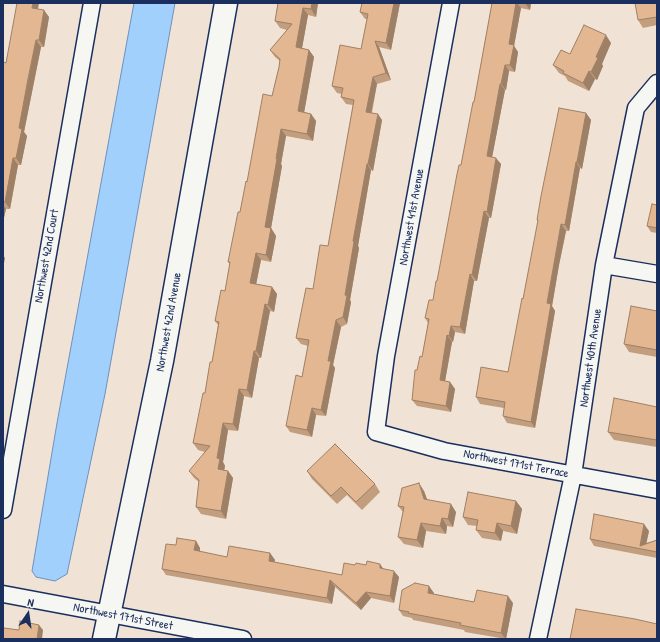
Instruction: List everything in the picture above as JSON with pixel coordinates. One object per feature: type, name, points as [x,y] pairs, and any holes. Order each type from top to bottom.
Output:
[{"type":"street","name":"Northwest 42nd Court","points":[[3,510],[92,3]]},
{"type":"street","name":"Northwest 42nd Avenue","points":[[104,639],[162,361],[226,3]]},
{"type":"street","name":"Northwest 41st Avenue","points":[[376,432],[386,356],[451,3]]},
{"type":"street","name":"Northwest 40th Avenue","points":[[538,639],[573,475],[604,265],[636,108],[657,83]]},
{"type":"street","points":[[604,265],[657,274]]},
{"type":"street","name":"Northwest 171st Terrace","points":[[376,432],[444,451],[657,490]]},
{"type":"street","name":"Northwest 171st Street","points":[[3,594],[243,639]]},
{"type":"water","points":[[134,3],[175,3],[105,394],[67,574],[55,581],[36,577],[32,571],[57,423]]},
{"type":"building","points":[[17,3],[33,3],[32,8],[44,10],[39,40],[36,40],[28,79],[19,128],[22,129],[16,158],[13,158],[5,202],[3,202],[3,62],[6,63]]},
{"type":"building","points":[[278,3],[312,3],[311,9],[303,8],[296,47],[309,50],[298,111],[311,114],[307,134],[281,129],[265,227],[271,228],[266,255],[256,253],[250,283],[272,287],[268,305],[265,304],[247,390],[239,389],[233,424],[223,423],[217,458],[220,459],[218,469],[228,471],[221,511],[196,507],[199,480],[189,471],[210,446],[193,443],[203,393],[205,393],[210,362],[212,362],[219,322],[215,321],[221,290],[225,291],[230,262],[228,262],[238,212],[240,212],[246,181],[247,182],[263,94],[272,96],[279,67],[280,59],[270,50],[292,24],[275,21]]},
{"type":"building","points":[[362,3],[394,3],[386,43],[375,41],[386,73],[373,77],[366,112],[378,114],[353,241],[345,295],[347,296],[343,317],[336,320],[328,361],[331,361],[321,410],[312,408],[307,430],[286,426],[296,375],[302,377],[309,340],[296,338],[306,288],[313,289],[320,245],[328,246],[354,100],[341,97],[343,88],[332,86],[340,45],[361,49],[368,14],[360,12]]},
{"type":"building","points":[[492,3],[516,3],[509,44],[514,45],[510,65],[505,65],[500,84],[487,156],[496,158],[487,212],[484,211],[472,275],[470,274],[460,327],[451,326],[449,336],[447,335],[440,380],[450,382],[446,406],[412,400],[415,370],[417,370],[420,356],[422,357],[429,319],[425,318],[429,300],[433,300],[457,174],[459,165],[461,165],[474,102]]},
{"type":"building","points":[[635,3],[657,3],[657,17],[638,20]]},
{"type":"building","points":[[584,25],[606,35],[596,57],[598,58],[591,72],[589,71],[583,83],[563,73],[564,71],[553,65],[561,50],[570,54]]},
{"type":"building","points":[[559,108],[586,113],[565,225],[561,224],[547,303],[551,304],[531,422],[503,416],[505,402],[476,397],[481,367],[508,372]]},
{"type":"building","points":[[652,204],[657,205],[657,228],[647,226]]},
{"type":"building","points":[[631,306],[657,311],[657,350],[624,344]]},
{"type":"building","points":[[614,398],[657,407],[657,440],[608,432]]},
{"type":"building","points":[[335,444],[375,484],[356,502],[341,487],[331,496],[307,471]]},
{"type":"building","points":[[419,483],[424,499],[451,504],[448,519],[442,518],[440,526],[421,523],[417,540],[398,537],[404,507],[398,506],[402,488]]},
{"type":"building","points":[[468,492],[516,501],[511,526],[497,523],[495,533],[476,530],[478,520],[463,517]]},
{"type":"building","points":[[594,514],[644,524],[640,546],[657,540],[657,552],[590,539]]},
{"type":"building","points":[[177,538],[196,541],[194,550],[227,557],[229,546],[270,553],[269,561],[342,575],[344,563],[366,565],[367,561],[380,564],[380,568],[394,571],[390,596],[366,592],[356,603],[330,580],[327,598],[162,569],[166,544],[176,545]]},
{"type":"building","points":[[415,583],[429,586],[428,593],[474,602],[477,590],[508,596],[501,633],[460,625],[461,623],[399,610],[402,590]]},
{"type":"building","points":[[576,609],[657,624],[657,639],[570,639]]},
{"type":"building","points":[[20,621],[39,625],[37,639],[3,639],[4,628],[19,630]]}]
